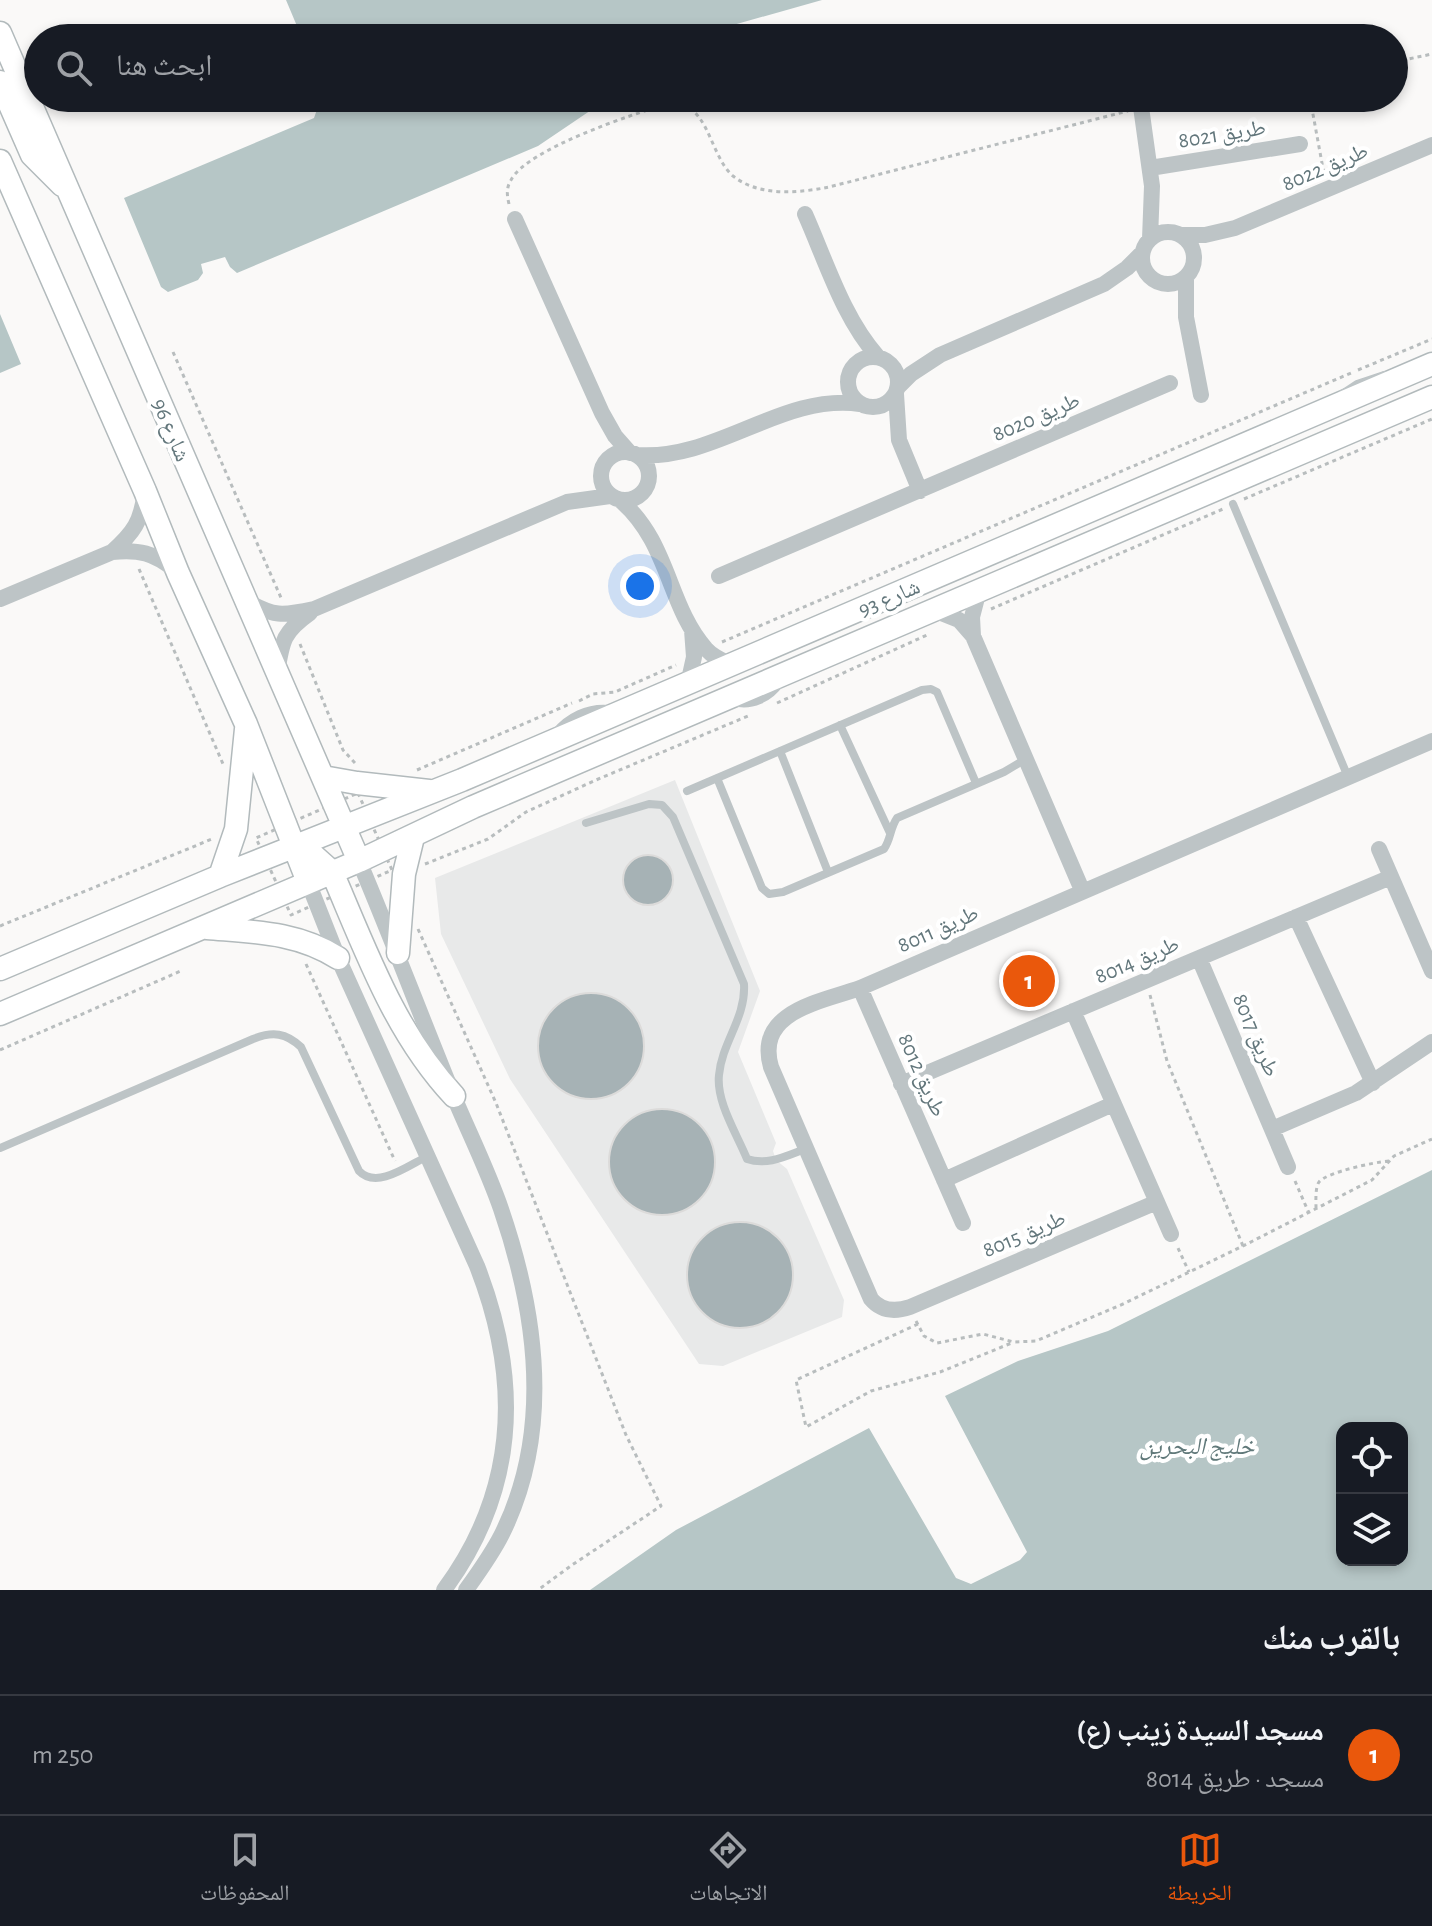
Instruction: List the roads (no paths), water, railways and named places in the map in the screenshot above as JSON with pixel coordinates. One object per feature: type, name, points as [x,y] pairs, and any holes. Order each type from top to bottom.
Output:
[{"type":"street","name":"شارع 96","points":[[0,33],[24,90]]},
{"type":"street","points":[[0,82],[32,155],[66,189]]},
{"type":"street","name":"شارع 96","points":[[33,112],[359,861]]},
{"type":"street","points":[[1142,112],[1152,186],[1144,269],[1177,299],[1186,317],[1201,395]]},
{"type":"street","name":"طريق 8021","points":[[1150,168],[1300,144]]},
{"type":"street","name":"طريق 8022","points":[[1179,234],[1205,235],[1235,228],[1432,145]]},
{"type":"street","points":[[0,161],[246,724],[338,958],[493,1306],[507,1395],[507,1432],[492,1501],[473,1544],[444,1590]]},
{"type":"street","points":[[1152,186],[1163,210],[1192,247],[1186,317]]},
{"type":"street","points":[[805,214],[850,314],[882,358],[896,371],[899,440],[920,491]]},
{"type":"street","points":[[515,219],[602,413],[615,436],[647,466],[651,534],[700,653],[688,684]]},
{"type":"street","name":"طريق 8022","points":[[1190,270],[1210,245],[1235,228]]},
{"type":"street","points":[[567,502],[618,453],[665,455],[695,448],[809,406],[845,402],[866,406],[885,405],[911,374],[940,355],[1104,284],[1127,268],[1158,234],[1179,234]]},
{"type":"street","points":[[1104,284],[1135,279],[1171,285],[1190,270]]},
{"type":"street","points":[[850,314],[850,393],[899,440]]},
{"type":"street","points":[[809,406],[870,357],[912,361],[940,355]]},
{"type":"street","name":"شارع 93","points":[[0,969],[220,876],[434,792],[1432,364]]},
{"type":"street","name":"طريق 8020","points":[[719,576],[1170,383]]},
{"type":"street","name":"شارع 93","points":[[0,1014],[206,928],[413,837],[473,807],[1432,397]]},
{"type":"street","points":[[602,413],[606,446],[602,468],[604,489],[651,534]]},
{"type":"street","points":[[244,600],[290,620],[567,502],[635,498],[669,463],[695,448]]},
{"type":"street","points":[[112,552],[133,532],[145,491]]},
{"type":"street","points":[[0,599],[112,552],[131,550],[151,553],[178,573]]},
{"type":"street","points":[[973,636],[972,617],[979,590]]},
{"type":"street","points":[[934,610],[959,620],[973,636],[1082,890]]},
{"type":"street","points":[[276,676],[290,620]]},
{"type":"street","points":[[700,653],[732,665]]},
{"type":"street","points":[[220,876],[236,829],[246,724]]},
{"type":"street","name":"طريق 8011","points":[[910,1307],[887,1310],[875,1305],[871,1299],[768,1055],[772,1032],[788,1015],[860,988],[1432,741]]},
{"type":"street","points":[[323,777],[434,792]]},
{"type":"street","points":[[398,953],[404,874],[413,837]]},
{"type":"street","points":[[293,847],[313,855],[332,872],[398,1020],[423,1060],[454,1096]]},
{"type":"street","points":[[1379,849],[1432,971]]},
{"type":"street","points":[[359,861],[501,1208],[528,1309],[534,1350],[535,1400],[528,1460],[512,1512],[486,1562],[466,1590]]},
{"type":"street","name":"طريق 8014","points":[[901,1084],[1391,877]]},
{"type":"street","points":[[1296,917],[1373,1083]]},
{"type":"street","points":[[206,928],[287,925],[338,958]]},
{"type":"street","name":"طريق 8017","points":[[1199,958],[1288,1167]]},
{"type":"street","name":"طريق 8012","points":[[860,988],[963,1223]]},
{"type":"street","points":[[1073,1011],[1171,1234]]},
{"type":"street","points":[[1272,1129],[1356,1093],[1432,1042]]},
{"type":"street","points":[[944,1180],[1113,1104]]},
{"type":"street","name":"طريق 8015","points":[[910,1307],[1157,1202]]},
{"type":"lane","points":[[1233,504],[1348,777]]},
{"type":"lane","points":[[687,791],[922,690],[931,689],[937,692],[976,783]]},
{"type":"lane","points":[[840,725],[890,835]]},
{"type":"lane","points":[[780,751],[828,872]]},
{"type":"lane","points":[[717,778],[762,888],[769,894],[783,892],[884,849],[897,818],[1026,759]]},
{"type":"lane","points":[[586,823],[649,804],[662,805],[673,817],[744,984],[743,1008],[721,1064],[719,1090],[747,1159],[757,1163],[776,1160],[806,1148]]},
{"type":"lane","points":[[0,1148],[253,1039],[266,1034],[279,1034],[291,1038],[301,1047],[359,1171],[371,1179],[378,1179],[428,1156]]},
{"type":"water","points":[[286,0],[822,0],[737,24],[296,24]]},
{"type":"water","points":[[316,112],[588,112],[538,146],[237,273],[225,257],[201,264],[203,273],[198,280],[168,292],[161,287],[124,198],[314,118]]},
{"type":"water","points":[[0,314],[21,364],[0,373]]},
{"type":"water","name":"خليج البحرين","points":[[1432,1170],[1432,1590],[590,1590],[676,1530],[869,1428],[956,1578],[971,1584],[1020,1560],[1027,1552],[945,1396],[1018,1361],[1108,1331]]},
{"type":"place","name":"مسجد السيدة زينب (ع)","points":[[1029,981]]}]
